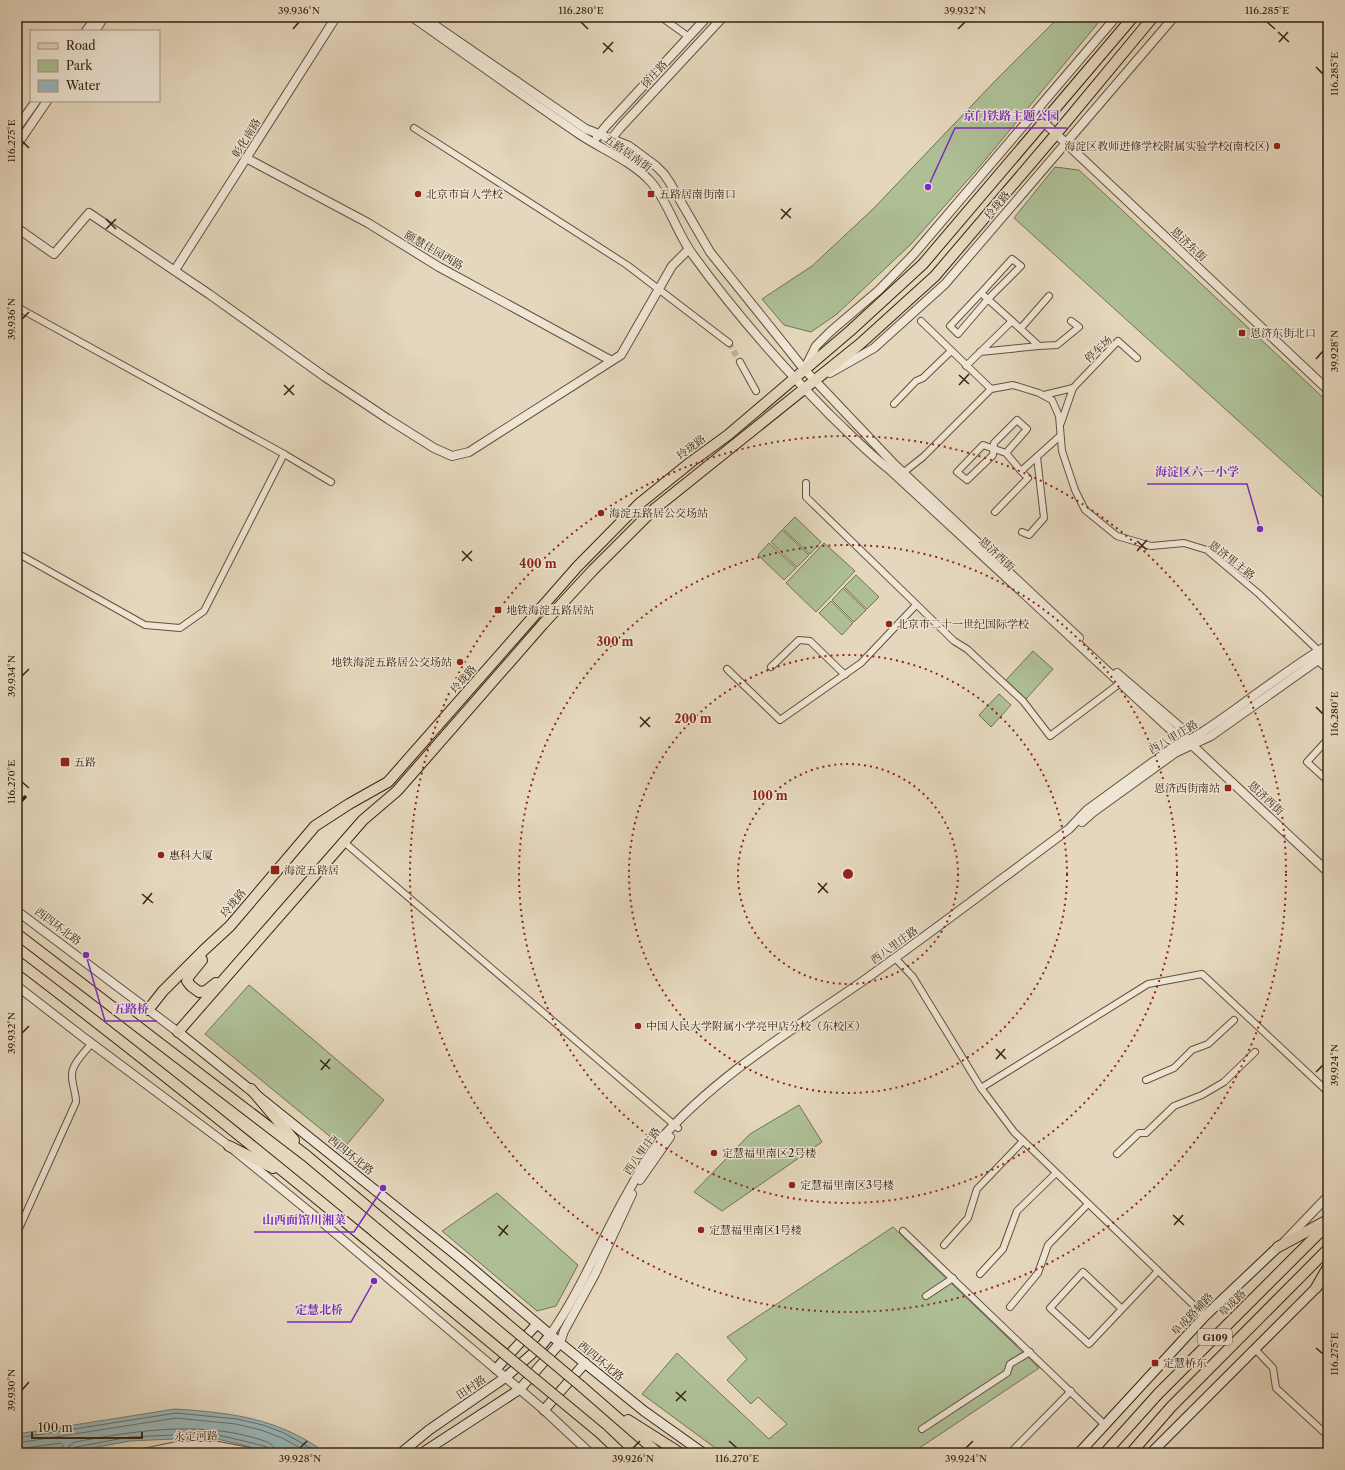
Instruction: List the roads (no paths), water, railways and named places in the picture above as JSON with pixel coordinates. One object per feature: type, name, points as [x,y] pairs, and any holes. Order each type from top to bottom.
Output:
[{"type":"main road","name":"玲珑路","points":[[148,1010],[163,991],[230,926],[315,826],[349,804],[388,782],[576,567],[639,504],[691,462],[728,435],[850,331],[923,264],[1133,17]]},
{"type":"main road","name":"玲珑路","points":[[178,1032],[363,820],[397,791],[543,624],[593,570],[652,511],[703,468],[805,390],[860,344],[935,276],[1153,17]]},
{"type":"main road","points":[[230,926],[187,980],[191,986],[199,992],[206,990],[232,970]]},
{"type":"main road","points":[[17,934],[307,1156],[581,1386],[602,1402],[680,1453]]},
{"type":"main road","points":[[17,961],[98,1023],[293,1178],[600,1433],[619,1451]]},
{"type":"main road","name":"西四环北路","points":[[178,1032],[461,1259],[550,1335],[644,1411],[704,1453]]},
{"type":"main road","points":[[250,1089],[307,1156]]},
{"type":"main road","points":[[229,1146],[293,1178]]},
{"type":"main road","points":[[1278,1247],[1328,1220]]},
{"type":"main road","name":"阜成路","points":[[1105,1453],[1158,1394],[1328,1224]]},
{"type":"main road","name":"阜成路辅路","points":[[1078,1453],[1205,1316],[1278,1247]]},
{"type":"main road","name":"G109","points":[[1131,1453],[1171,1407],[1328,1249]]},
{"type":"main road","points":[[1151,1453],[1316,1288],[1328,1266]]},
{"type":"main road","points":[[496,1369],[537,1324]]},
{"type":"main road","name":"田村路","points":[[401,1453],[430,1430],[506,1377],[543,1344],[550,1335]]},
{"type":"main road","points":[[422,1453],[520,1389],[560,1343]]},
{"type":"main road","points":[[544,1410],[585,1363]]},
{"type":"main road","points":[[602,1402],[658,1453]]},
{"type":"street","points":[[87,30],[96,17]]},
{"type":"street","points":[[96,30],[104,17]]},
{"type":"street","name":"彰化南路","points":[[175,270],[336,17]]},
{"type":"street","name":"五路居南街","points":[[412,17],[593,142],[639,171],[652,183],[688,250],[738,314],[795,378]]},
{"type":"street","name":"五路居南街","points":[[423,17],[586,129],[629,146],[656,166],[664,174],[710,252],[804,369]]},
{"type":"street","points":[[661,17],[689,37]]},
{"type":"street","name":"徐庄路","points":[[593,142],[707,17]]},
{"type":"street","name":"徐庄路","points":[[605,149],[620,128],[723,17]]},
{"type":"street","name":"玲珑路","points":[[804,369],[816,346],[831,331],[879,290],[914,254],[1116,17]]},
{"type":"street","name":"玲珑路","points":[[815,381],[874,348],[945,284],[1174,17]]},
{"type":"street","points":[[17,128],[35,102]]},
{"type":"street","points":[[17,145],[46,102]]},
{"type":"street","name":"恩济东街","points":[[1034,114],[1328,390]]},
{"type":"street","points":[[414,128],[627,265],[729,343]]},
{"type":"street","name":"颐慧佳园西路","points":[[246,158],[368,223],[439,267],[610,360]]},
{"type":"street","points":[[17,228],[54,254],[89,213],[175,270],[267,334],[325,377],[434,448],[452,456],[469,452],[610,360],[621,355],[672,266],[688,250]]},
{"type":"street","points":[[1012,259],[1021,266],[988,299],[958,334],[950,326],[981,293],[1012,259]]},
{"type":"street","points":[[981,293],[1040,346]]},
{"type":"street","points":[[1021,328],[1049,296]]},
{"type":"street","points":[[17,307],[284,454],[331,482]]},
{"type":"street","points":[[921,321],[991,389]]},
{"type":"street","points":[[966,366],[1012,321]]},
{"type":"street","points":[[980,352],[1057,345],[1079,327],[1071,321]]},
{"type":"street","name":"停车场","points":[[1073,388],[1118,341],[1137,358]]},
{"type":"street","points":[[894,404],[916,381],[923,378],[951,351]]},
{"type":"street","points":[[740,362],[756,391]]},
{"type":"street","name":"恩济西街","points":[[804,369],[904,472],[1123,681]]},
{"type":"street","name":"恩济西街","points":[[795,378],[805,390],[874,458],[895,474],[1123,681],[1179,726],[1190,743],[1328,872]]},
{"type":"street","points":[[904,472],[923,457],[991,389],[1013,385],[1044,395],[1073,388]]},
{"type":"street","points":[[1060,426],[1073,388]]},
{"type":"street","name":"恩济里主路","points":[[1044,395],[1052,400],[1059,416],[1062,451],[1074,490],[1085,510],[1116,536],[1151,546],[1184,543],[1206,550],[1259,594],[1318,650]]},
{"type":"street","points":[[995,512],[1028,478],[1006,453],[994,448],[983,445],[957,472],[967,480],[993,455],[994,448],[994,443],[1017,420],[1027,429],[1006,453]]},
{"type":"street","points":[[1021,471],[1060,436]]},
{"type":"street","points":[[17,553],[144,625],[180,628],[204,611],[284,454]]},
{"type":"street","points":[[1022,532],[1029,535],[1044,518],[1037,457]]},
{"type":"street","points":[[806,483],[806,497],[954,641],[967,649],[1022,701],[1050,736],[1123,681]]},
{"type":"street","points":[[728,669],[780,720],[862,663],[916,605]]},
{"type":"street","points":[[771,667],[799,640],[810,641],[845,675]]},
{"type":"street","name":"西八里庄路","points":[[1190,743],[1318,650],[1328,645]]},
{"type":"street","name":"西八里庄路","points":[[550,1335],[559,1322],[590,1266],[622,1202],[644,1164],[658,1143],[676,1126],[703,1096],[720,1082],[897,959],[1069,829],[1087,810],[1172,748],[1210,736],[1328,653]]},
{"type":"street","points":[[1317,660],[1328,670]]},
{"type":"street","points":[[1328,739],[1307,762],[1328,781]]},
{"type":"street","points":[[344,842],[676,1126]]},
{"type":"street","name":"西四环北路","points":[[17,911],[178,1032]]},
{"type":"street","points":[[897,959],[912,977],[981,1088],[1014,1132],[1205,1316]]},
{"type":"street","points":[[981,1088],[1148,984],[1202,974],[1328,1092]]},
{"type":"street","points":[[17,986],[91,1044],[229,1146],[506,1377],[590,1453]]},
{"type":"street","points":[[1146,1080],[1174,1068],[1192,1050],[1208,1044],[1234,1020]]},
{"type":"street","points":[[17,1234],[76,1102],[76,1094],[72,1077],[73,1068],[91,1044]]},
{"type":"street","points":[[1117,1154],[1139,1133],[1146,1133],[1174,1106],[1202,1095],[1224,1082],[1255,1052]]},
{"type":"street","name":"西八里庄路","points":[[560,1343],[564,1331],[595,1274],[634,1190],[676,1126]]},
{"type":"street","points":[[944,1245],[968,1218],[977,1189],[1023,1141]]},
{"type":"street","points":[[980,1274],[1003,1249],[1017,1211],[1056,1173]]},
{"type":"street","name":"阜成路辅路","points":[[1278,1247],[1328,1196]]},
{"type":"street","points":[[1010,1307],[1038,1273],[1048,1245],[1088,1204]]},
{"type":"street","points":[[903,1231],[1105,1425]]},
{"type":"street","points":[[1122,1309],[1083,1272],[1050,1308],[1089,1344],[1158,1271]]},
{"type":"street","points":[[926,1296],[953,1278]]},
{"type":"street","points":[[1255,1349],[1273,1368],[1276,1388],[1328,1436]]},
{"type":"street","points":[[922,1429],[1007,1373],[1010,1364],[1030,1352]]},
{"type":"street","points":[[1010,1453],[1071,1391]]},
{"type":"street","name":"永定河路","points":[[139,1453],[177,1445],[218,1445],[254,1453]]},
{"type":"water","points":[[175,1409],[236,1415],[254,1419],[290,1432],[308,1441],[326,1453],[270,1453],[217,1439],[196,1438],[130,1441],[66,1453],[17,1453],[17,1434]]},
{"type":"tunnel","points":[[729,343],[740,362]]},
{"type":"railway","points":[[17,805],[25,797]]},
{"type":"place","name":"海淀区教师进修学校附属实验学校(南校区)","points":[[1277,146]]},
{"type":"place","name":"京门铁路主题公园","points":[[928,187]]},
{"type":"place","name":"北京市盲人学校","points":[[418,194]]},
{"type":"place","name":"五路居南街南口","points":[[651,194]]},
{"type":"place","name":"恩济东街北口","points":[[1242,333]]},
{"type":"place","name":"海淀五路居公交场站","points":[[601,513]]},
{"type":"place","name":"海淀区六一小学","points":[[1260,529]]},
{"type":"place","name":"地铁海淀五路居站","points":[[498,610]]},
{"type":"place","name":"北京市二十一世纪国际学校","points":[[889,624]]},
{"type":"place","name":"地铁海淀五路居公交场站","points":[[460,662]]},
{"type":"place","name":"五路","points":[[65,762]]},
{"type":"place","name":"恩济西街南站","points":[[1228,788]]},
{"type":"place","name":"惠科大厦","points":[[161,855]]},
{"type":"place","name":"海淀五路居","points":[[275,870]]},
{"type":"place","name":"五路桥","points":[[86,955]]},
{"type":"place","name":"中国人民大学附属小学亮甲店分校（东校区）","points":[[638,1026]]},
{"type":"place","name":"定慧福里南区2号楼","points":[[714,1153]]},
{"type":"place","name":"定慧福里南区3号楼","points":[[792,1185]]},
{"type":"place","name":"山西面馆川湘菜","points":[[383,1188]]},
{"type":"place","name":"定慧福里南区1号楼","points":[[701,1230]]},
{"type":"place","name":"定慧北桥","points":[[374,1281]]},
{"type":"place","name":"定慧桥东","points":[[1155,1363]]}]
